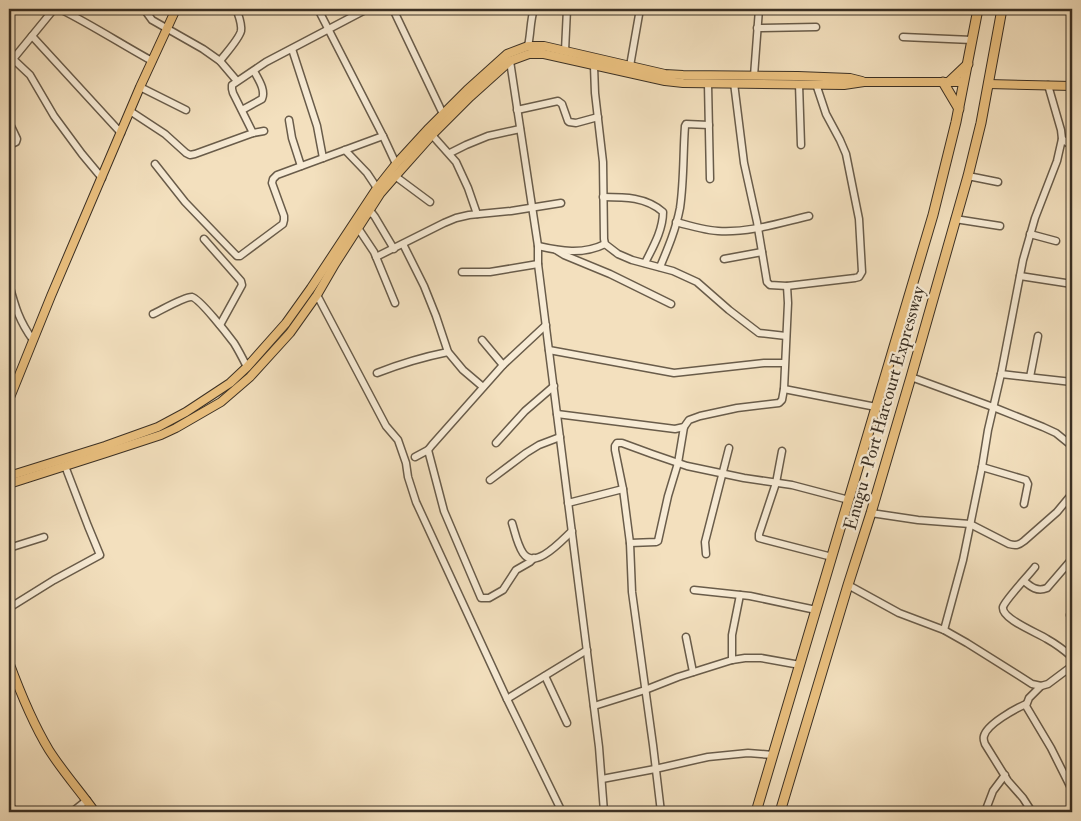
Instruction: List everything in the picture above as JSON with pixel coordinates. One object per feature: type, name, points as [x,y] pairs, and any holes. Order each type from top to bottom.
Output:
[{"type":"highway","name":"Enugu - Port Harcourt Expressway","points":[[756,812],[932,215],[959,109],[978,9]]},
{"type":"highway","name":"Enugu - Port Harcourt Expressway","points":[[780,812],[911,377],[968,176],[981,123],[1002,9]]},
{"type":"highway","points":[[959,109],[946,82],[968,64]]},
{"type":"main road","points":[[9,400],[140,87],[168,30],[176,9]]},
{"type":"main road","points":[[9,476],[158,427],[230,384],[286,323],[376,188],[396,164],[443,114],[507,54],[528,46],[544,46],[665,74],[683,76],[850,78],[864,82]]},
{"type":"main road","points":[[9,484],[161,435],[220,402],[250,377],[290,333],[317,295],[334,264],[380,194],[432,135],[510,61],[529,54],[544,54],[665,81],[683,83],[844,85],[864,82],[964,82]]},
{"type":"main road","points":[[988,84],[1072,86]]},
{"type":"main road","points":[[9,662],[22,699],[50,752],[96,812]]},
{"type":"street","points":[[54,9],[11,61],[30,75],[54,116],[102,178]]},
{"type":"street","points":[[60,9],[88,23],[152,61]]},
{"type":"street","points":[[144,9],[152,20],[220,61],[237,81]]},
{"type":"street","points":[[318,9],[396,164]]},
{"type":"street","points":[[253,132],[232,89],[232,85],[266,62],[367,9]]},
{"type":"street","points":[[393,9],[443,114]]},
{"type":"street","points":[[528,46],[531,18],[534,9]]},
{"type":"street","points":[[564,51],[567,9]]},
{"type":"street","points":[[630,66],[640,9]]},
{"type":"street","points":[[754,76],[759,9]]},
{"type":"street","points":[[220,61],[241,31],[237,11]]},
{"type":"street","points":[[757,28],[816,26]]},
{"type":"street","points":[[32,36],[121,133]]},
{"type":"street","points":[[903,37],[972,40]]},
{"type":"street","points":[[292,49],[316,126],[323,158]]},
{"type":"street","points":[[510,61],[538,246],[538,264],[600,747],[604,812]]},
{"type":"street","points":[[594,66],[602,162],[605,244]]},
{"type":"street","points":[[242,110],[264,96],[254,71]]},
{"type":"street","points":[[734,83],[744,163],[768,284],[787,286],[855,278],[859,277],[862,272],[859,219],[846,154],[826,114],[816,84]]},
{"type":"street","points":[[708,84],[710,179]]},
{"type":"street","points":[[799,84],[801,145]]},
{"type":"street","points":[[944,630],[956,588],[970,524],[1023,260],[1035,218],[1057,160],[1062,139],[1048,85]]},
{"type":"street","points":[[140,87],[186,110]]},
{"type":"street","points":[[517,110],[558,101],[561,102],[569,122],[576,123],[598,118]]},
{"type":"street","points":[[130,111],[165,134],[190,155],[253,132],[264,131]]},
{"type":"street","points":[[289,120],[292,138],[301,166]]},
{"type":"street","points":[[9,122],[16,136],[16,142],[9,146]]},
{"type":"street","points":[[660,267],[676,222],[682,185],[685,126],[686,124],[709,126]]},
{"type":"street","points":[[450,154],[488,136],[520,129]]},
{"type":"street","points":[[432,135],[456,162],[477,214]]},
{"type":"street","points":[[155,164],[185,202],[237,256],[240,256],[283,224],[284,216],[272,179],[277,175],[383,136]]},
{"type":"street","points":[[1062,139],[1072,146]]},
{"type":"street","points":[[345,150],[367,173],[376,188]]},
{"type":"street","points":[[395,176],[430,202]]},
{"type":"street","points":[[968,176],[998,182]]},
{"type":"street","points":[[603,196],[638,199],[664,212],[657,240],[646,264]]},
{"type":"street","points":[[376,257],[456,218],[477,214],[511,212],[561,203]]},
{"type":"street","points":[[367,214],[372,213],[394,249]]},
{"type":"street","points":[[676,222],[702,229],[730,232],[758,228],[809,216]]},
{"type":"street","points":[[955,219],[1000,226]]},
{"type":"street","points":[[358,228],[366,237],[376,257],[394,303]]},
{"type":"street","points":[[1030,234],[1056,241]]},
{"type":"street","points":[[204,239],[241,281],[242,285],[220,325]]},
{"type":"street","points":[[403,244],[424,286],[448,352],[463,370],[483,387]]},
{"type":"street","points":[[605,244],[618,254],[632,260],[660,267],[697,282],[729,310],[759,332],[786,336]]},
{"type":"street","points":[[538,246],[556,250],[577,251],[592,249],[605,244]]},
{"type":"street","points":[[556,250],[671,304]]},
{"type":"street","points":[[724,258],[762,252]]},
{"type":"street","points":[[462,272],[490,272],[538,264]]},
{"type":"street","points":[[1020,276],[1072,284]]},
{"type":"street","points":[[9,284],[18,315],[24,328],[33,340]]},
{"type":"street","points":[[557,414],[675,429],[700,416],[737,408],[779,403],[782,400],[784,389],[787,286]]},
{"type":"street","points":[[317,295],[386,426],[398,440],[416,502],[507,699],[562,812]]},
{"type":"street","points":[[153,314],[186,298],[192,297],[198,300],[235,344],[247,367]]},
{"type":"street","points":[[415,457],[428,450],[503,365],[546,325]]},
{"type":"street","points":[[1030,377],[1038,336]]},
{"type":"street","points":[[482,340],[503,365]]},
{"type":"street","points":[[549,350],[674,374],[784,362]]},
{"type":"street","points":[[376,373],[448,352]]},
{"type":"street","points":[[1001,374],[1072,382]]},
{"type":"street","points":[[911,377],[1043,427],[1056,433],[1072,446]]},
{"type":"street","points":[[496,442],[524,411],[554,386]]},
{"type":"street","points":[[784,389],[876,407]]},
{"type":"street","points":[[630,543],[658,541],[678,463],[684,426]]},
{"type":"street","points":[[490,480],[539,445],[560,437]]},
{"type":"street","points":[[660,812],[653,745],[632,592],[630,543],[615,446],[617,443],[622,443],[678,463],[723,474],[792,485],[848,500]]},
{"type":"street","points":[[706,554],[705,542],[729,448]]},
{"type":"street","points":[[428,450],[444,511],[481,598],[489,598],[503,590],[516,570],[534,558]]},
{"type":"street","points":[[782,451],[776,483],[759,538],[832,557]]},
{"type":"street","points":[[9,608],[54,580],[100,555],[65,466]]},
{"type":"street","points":[[982,467],[1026,480],[1028,484],[1024,504]]},
{"type":"street","points":[[568,503],[623,489]]},
{"type":"street","points":[[870,513],[918,520],[970,524],[1009,544],[1019,545],[1057,512],[1072,494]]},
{"type":"street","points":[[512,523],[520,547],[524,555],[529,558],[541,557],[572,531]]},
{"type":"street","points":[[9,548],[44,537]]},
{"type":"street","points":[[1024,581],[1037,590],[1047,588],[1072,559]]},
{"type":"street","points":[[1035,567],[1003,606],[1004,611],[1007,616],[1045,638],[1072,657]]},
{"type":"street","points":[[848,585],[899,613],[944,630],[1032,684],[1041,686],[1048,684],[1072,666]]},
{"type":"street","points":[[694,590],[740,595],[816,610]]},
{"type":"street","points":[[732,660],[732,635],[740,595]]},
{"type":"street","points":[[686,637],[692,672]]},
{"type":"street","points":[[507,699],[587,650]]},
{"type":"street","points":[[594,706],[732,660],[761,658],[800,665]]},
{"type":"street","points":[[545,676],[566,723]]},
{"type":"street","points":[[1032,812],[1005,775],[983,738],[991,726],[1026,704],[1029,698],[1041,686]]},
{"type":"street","points":[[1026,704],[1026,708],[1051,748],[1072,790]]},
{"type":"street","points":[[602,779],[708,757],[748,753],[773,755]]},
{"type":"street","points":[[985,812],[993,791],[1005,775]]},
{"type":"street","points":[[72,812],[87,800]]},
{"type":"street","points":[[9,803],[14,812]]}]
